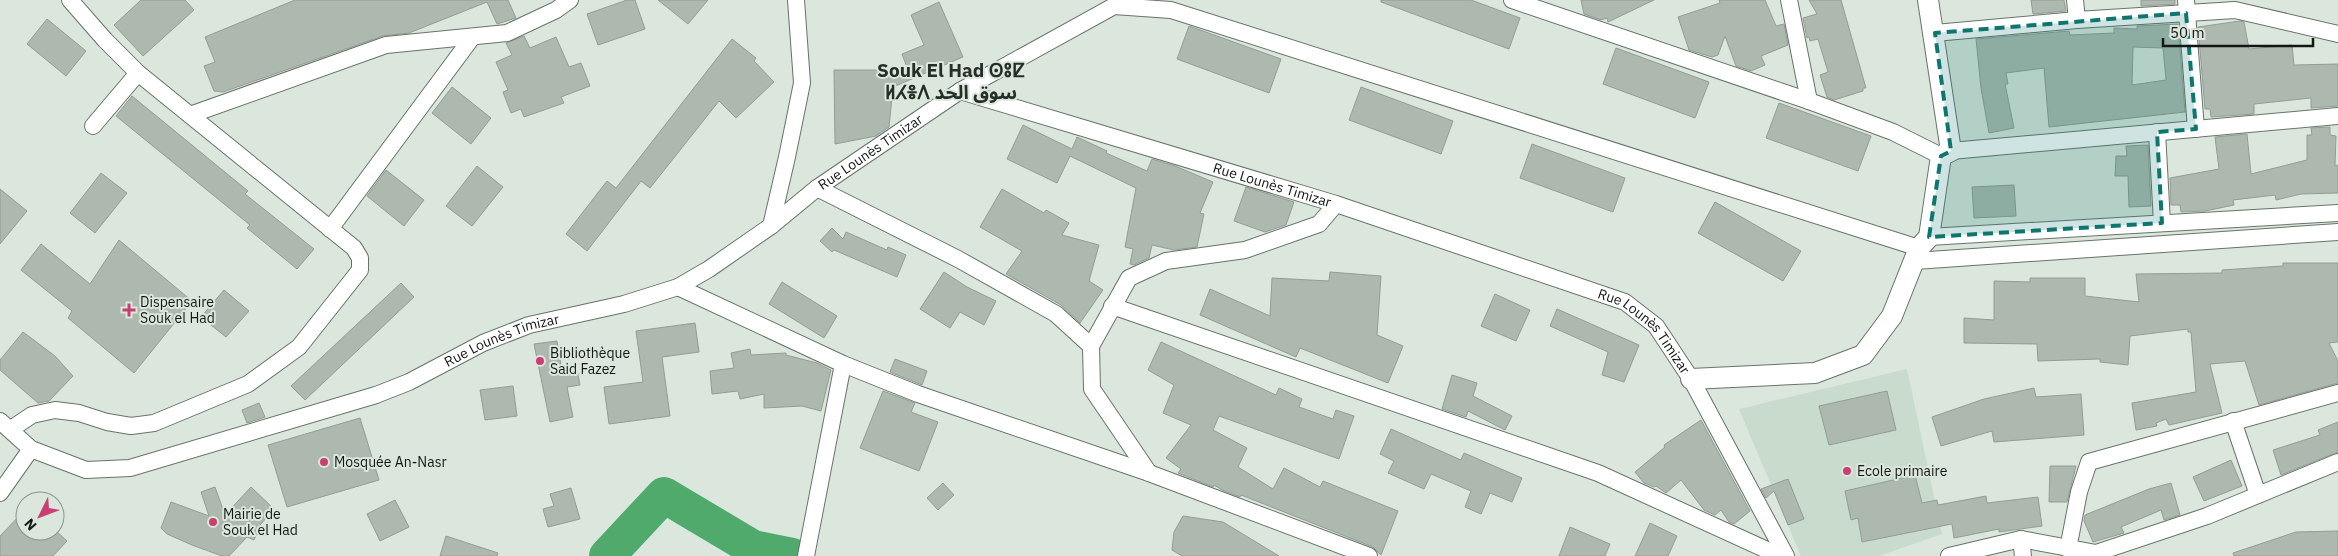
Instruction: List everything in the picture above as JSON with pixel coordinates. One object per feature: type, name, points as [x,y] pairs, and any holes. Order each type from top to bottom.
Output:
[{"type":"street","points":[[5,425],[32,415],[55,410],[78,413],[106,422],[131,426],[154,423],[248,384],[298,347],[360,270],[360,258],[354,248],[138,73],[70,0]]},
{"type":"street","points":[[190,115],[386,45],[427,40],[471,39],[507,33],[556,10],[570,0]]},
{"type":"street","points":[[771,226],[802,83],[796,0]]},
{"type":"street","points":[[1512,0],[1809,101],[1946,153],[2338,116]]},
{"type":"street","points":[[1789,0],[1809,101]]},
{"type":"street","points":[[1691,379],[1815,373],[1863,355],[1892,316],[1921,248],[1946,153],[1935,34],[1928,0]]},
{"type":"street","points":[[2075,0],[2076,20]]},
{"type":"street","points":[[960,91],[1114,6],[1171,10],[1921,248],[2338,232]]},
{"type":"street","points":[[1935,34],[2076,20],[2186,6],[2235,10],[2338,34]]},
{"type":"street","points":[[2186,6],[2196,128]]},
{"type":"street","points":[[330,229],[471,39]]},
{"type":"street","points":[[93,126],[138,73]]},
{"type":"street","name":"Rue Lounès Timizar","points":[[5,425],[31,449],[86,470],[130,468],[376,395],[416,378],[483,343],[529,325],[624,304],[678,287],[709,269],[771,226],[817,188],[960,91],[1336,204],[1625,302],[1656,326],[1691,379],[1786,556]]},
{"type":"street","points":[[2157,132],[2162,223]]},
{"type":"street","points":[[817,188],[958,259],[1056,314],[1090,346]]},
{"type":"street","points":[[1149,474],[1092,389],[1090,346],[1129,278],[1166,262],[1246,250],[1319,224],[1336,204]]},
{"type":"street","points":[[1921,248],[2162,223],[2338,212]]},
{"type":"street","points":[[678,287],[843,364],[918,394],[1149,474],[1369,556]]},
{"type":"street","points":[[1112,306],[1598,473],[1780,556]]},
{"type":"street","points":[[806,556],[843,364]]},
{"type":"street","points":[[2068,549],[2079,492],[2089,462],[2338,393]]},
{"type":"street","points":[[2234,422],[2258,495]]},
{"type":"street","points":[[0,493],[31,449]]},
{"type":"street","points":[[1949,556],[2021,539],[2096,553],[2207,516],[2338,462]]},
{"type":"street","points":[[2021,539],[2023,556]]},
{"type":"highlighted area","points":[[2186,13],[2196,129],[2157,132],[2162,223],[1929,237],[1941,156],[1951,151],[1935,33]]},
{"type":"shaded area","name":"Ecole primaire","points":[[1907,369],[1942,534],[1879,556],[1801,556],[1739,409]]},
{"type":"building","points":[[141,0],[185,0],[194,10],[143,56],[114,25]]},
{"type":"building","points":[[295,0],[508,0],[516,18],[497,24],[487,2],[409,33],[383,36],[223,92],[214,91],[204,66],[215,62],[205,37]]},
{"type":"building","points":[[627,0],[635,0],[645,29],[598,45],[587,14]]},
{"type":"building","points":[[658,0],[708,0],[688,24]]},
{"type":"building","points":[[1381,0],[1471,0],[1520,18],[1509,49],[1381,2]]},
{"type":"building","points":[[1581,0],[1654,0],[1608,22],[1607,18],[1601,20],[1584,14]]},
{"type":"building","points":[[1719,0],[1765,0],[1776,26],[1784,24],[1788,45],[1761,56],[1765,65],[1751,71],[1736,66],[1725,36],[1718,55],[1712,57],[1689,50],[1678,17],[1720,3]]},
{"type":"building","points":[[1809,0],[1841,0],[1866,88],[1863,88],[1863,91],[1834,100],[1827,97],[1820,75],[1828,72],[1818,39],[1810,41],[1809,37],[1807,38],[1803,18],[1817,14]]},
{"type":"building","points":[[2031,0],[2064,0],[2066,11],[2033,14]]},
{"type":"building","points":[[2141,0],[2175,0],[2175,4],[2141,6]]},
{"type":"building","points":[[939,2],[963,57],[893,87],[889,127],[876,136],[835,144],[834,70],[908,70],[902,54],[924,45],[911,15]]},
{"type":"building","points":[[47,19],[86,51],[66,76],[27,44]]},
{"type":"building","points":[[2244,22],[2249,49],[2292,45],[2294,65],[2338,64],[2338,106],[2311,108],[2311,98],[2254,104],[2254,114],[2211,117],[2210,109],[2205,109],[2198,27]]},
{"type":"building","points":[[2178,24],[2185,112],[2049,127],[2044,68],[2006,73],[2008,84],[2005,84],[2014,128],[1989,133],[1981,88],[1976,39],[2069,31],[2070,35],[2114,33],[2114,28],[2137,29],[2137,26]],"holes":[[[2133,47],[2163,48],[2166,80],[2132,85]]]},
{"type":"building","points":[[1189,26],[1281,59],[1269,93],[1177,59]]},
{"type":"building","points":[[524,36],[530,48],[556,37],[569,67],[581,63],[590,86],[561,97],[564,103],[524,117],[521,109],[511,113],[503,92],[508,90],[496,62],[512,55],[506,43]]},
{"type":"building","points":[[732,39],[756,58],[754,61],[774,82],[736,118],[719,101],[650,188],[641,181],[587,251],[566,234],[607,181],[616,188]]},
{"type":"building","points":[[1616,48],[1709,82],[1695,118],[1603,84]]},
{"type":"building","points":[[452,87],[491,118],[471,144],[432,113]]},
{"type":"building","points":[[1361,87],[1453,121],[1441,154],[1349,120]]},
{"type":"building","points":[[132,96],[248,191],[245,194],[314,249],[297,269],[247,228],[250,225],[116,116]]},
{"type":"building","points":[[1779,103],[1871,136],[1858,171],[1766,138]]},
{"type":"building","points":[[1023,125],[1072,149],[1077,137],[1107,151],[1106,153],[1147,171],[1152,159],[1175,166],[1213,182],[1200,213],[1204,214],[1197,247],[1174,250],[1152,245],[1149,258],[1134,265],[1130,264],[1133,249],[1125,247],[1136,188],[1070,156],[1057,183],[1007,159]]},
{"type":"building","points":[[2330,127],[2330,135],[2336,136],[2335,166],[2338,165],[2338,193],[2301,194],[2276,200],[2275,195],[2233,200],[2234,205],[2205,211],[2181,212],[2180,205],[2171,205],[2170,178],[2219,169],[2215,137],[2247,134],[2251,174],[2307,160],[2307,135],[2312,135],[2311,128]]},
{"type":"building","points":[[1532,144],[1625,178],[1613,212],[1520,178]]},
{"type":"building","points":[[2148,145],[2151,206],[2129,207],[2128,176],[2115,176],[2116,156],[2127,156],[2126,146]]},
{"type":"building","points":[[477,166],[503,187],[472,226],[446,206]]},
{"type":"building","points":[[386,170],[424,200],[404,226],[367,196]]},
{"type":"building","points":[[101,173],[127,193],[95,233],[70,213]]},
{"type":"building","points":[[2014,185],[2016,216],[1974,218],[1972,187]]},
{"type":"building","points":[[1246,187],[1294,202],[1286,225],[1265,232],[1234,221]]},
{"type":"building","points":[[0,189],[27,211],[0,244]]},
{"type":"building","points":[[1002,189],[1044,213],[1046,210],[1069,223],[1062,235],[1099,245],[1089,281],[1103,290],[1080,323],[1061,305],[1006,274],[1022,251],[980,227]]},
{"type":"building","points":[[1715,202],[1801,251],[1783,281],[1698,233]]},
{"type":"building","points":[[832,228],[843,239],[846,232],[887,250],[888,247],[906,255],[897,277],[834,250],[832,252],[820,241]]},
{"type":"building","name":"Dispensaire Souk el Had","points":[[119,240],[192,301],[134,373],[68,318],[72,311],[21,270],[41,244],[90,284]]},
{"type":"building","points":[[2283,263],[2338,263],[2338,342],[2329,343],[2338,361],[2338,383],[2259,405],[2245,361],[2210,364],[2222,413],[2169,425],[2166,419],[2156,423],[2157,426],[2136,430],[2132,403],[2196,392],[2191,332],[2188,332],[2188,329],[2130,336],[2128,365],[2100,362],[2100,359],[2038,361],[2037,344],[1964,343],[1964,318],[1994,320],[1994,281],[2030,282],[2030,278],[2085,278],[2085,296],[2139,302],[2136,274],[2222,273],[2222,270],[2283,266]]},
{"type":"building","points":[[944,272],[967,287],[996,301],[984,325],[960,312],[950,328],[920,309]]},
{"type":"building","points":[[1330,272],[1381,276],[1377,335],[1403,346],[1388,383],[1300,348],[1296,357],[1200,315],[1210,289],[1270,316],[1272,278],[1329,281]]},
{"type":"building","points":[[782,282],[837,316],[824,338],[769,304]]},
{"type":"building","points":[[401,283],[414,297],[305,400],[291,386]]},
{"type":"building","points":[[224,290],[249,311],[226,337],[201,317]]},
{"type":"building","points":[[1495,294],[1530,310],[1516,341],[1481,326]]},
{"type":"building","points":[[1557,309],[1639,345],[1624,382],[1602,375],[1608,352],[1550,326]]},
{"type":"building","points":[[695,323],[699,352],[662,357],[670,416],[609,424],[604,387],[643,382],[636,331]]},
{"type":"building","points":[[23,332],[55,356],[73,376],[49,401],[38,403],[0,370],[0,360]]},
{"type":"building","points":[[557,341],[562,372],[577,369],[580,385],[567,387],[573,417],[550,422],[534,344]]},
{"type":"building","points":[[1161,342],[1276,395],[1279,388],[1302,399],[1299,407],[1333,419],[1336,410],[1354,416],[1339,459],[1219,416],[1213,430],[1247,448],[1238,467],[1273,489],[1284,468],[1320,487],[1323,481],[1398,511],[1381,555],[1373,547],[1241,495],[1240,497],[1214,485],[1213,487],[1178,473],[1181,469],[1166,458],[1191,425],[1163,413],[1174,385],[1148,370]]},
{"type":"building","points":[[750,349],[751,355],[786,353],[786,355],[817,363],[831,370],[821,411],[802,406],[764,408],[764,394],[740,399],[738,391],[712,394],[710,371],[734,368],[731,353]]},
{"type":"building","points":[[895,359],[927,371],[922,385],[890,372]]},
{"type":"building","points":[[1452,375],[1477,383],[1473,396],[1512,416],[1505,430],[1468,411],[1466,417],[1442,409]]},
{"type":"building","points":[[513,386],[517,416],[485,420],[480,390]]},
{"type":"building","points":[[2034,388],[2036,397],[2081,394],[2084,435],[1994,442],[1992,431],[1941,446],[1932,417],[1984,399]]},
{"type":"building","points":[[883,391],[915,403],[911,412],[938,422],[919,471],[860,448]]},
{"type":"building","points":[[1887,391],[1896,430],[1829,445],[1819,406]]},
{"type":"building","points":[[259,403],[265,417],[247,423],[242,410]]},
{"type":"building","name":"Mosquée An-Nasr","points":[[360,418],[379,480],[287,507],[268,445]]},
{"type":"building","points":[[1701,420],[1750,511],[1734,524],[1729,522],[1721,510],[1715,515],[1704,510],[1681,480],[1666,493],[1656,486],[1644,483],[1635,472],[1665,447],[1664,445]]},
{"type":"building","points":[[2338,422],[2338,452],[2281,475],[2273,450],[2320,435],[2318,430]]},
{"type":"building","points":[[1391,429],[1461,460],[1464,453],[1522,478],[1512,502],[1490,493],[1481,514],[1465,507],[1471,491],[1431,474],[1424,489],[1388,473],[1394,461],[1380,454]]},
{"type":"building","points":[[2231,460],[2242,486],[2204,501],[2193,477]]},
{"type":"building","points":[[2050,466],[2076,466],[2067,502],[2049,502]]},
{"type":"building","points":[[1915,475],[1922,503],[1937,500],[1938,505],[1986,496],[1987,503],[2038,497],[2042,526],[1999,532],[1999,529],[1954,538],[1952,524],[1862,542],[1858,518],[1851,520],[1845,491]]},
{"type":"building","points":[[1788,479],[1804,519],[1788,525],[1774,491],[1766,498],[1761,489]]},
{"type":"building","points":[[943,483],[954,495],[938,510],[927,498]]},
{"type":"building","points":[[2171,483],[2180,515],[2164,520],[2161,510],[2121,527],[2124,533],[2093,542],[2084,521],[2085,515],[2149,489]]},
{"type":"building","name":"Mairie de Souk el Had","points":[[215,487],[225,515],[251,487],[274,509],[260,525],[254,540],[247,537],[229,556],[222,556],[192,545],[167,534],[161,528],[171,502],[209,516],[201,492]]},
{"type":"building","points":[[571,488],[580,519],[548,527],[543,509],[554,506],[550,494]]},
{"type":"building","points":[[395,500],[409,527],[380,541],[367,514]]},
{"type":"building","points":[[1183,516],[1223,522],[1279,556],[1182,556],[1172,550],[1174,532]]},
{"type":"building","points":[[15,520],[15,541],[65,541],[65,539],[67,541],[53,556],[0,556],[0,536]]},
{"type":"building","points":[[1650,523],[1677,536],[1668,556],[1635,556]]},
{"type":"building","points":[[1570,527],[1610,544],[1605,556],[1559,556]]},
{"type":"building","points":[[2338,531],[2338,556],[2234,556],[2233,553],[2296,532]]},
{"type":"building","points":[[446,536],[498,553],[497,556],[440,556]]},
{"type":"waterway","points":[[607,556],[664,495],[753,548],[792,556]]},
{"type":"place","name":"Dispensaire Souk el Had","points":[[129,310]]},
{"type":"place","name":"Bibliothèque Said Fazez","points":[[540,361]]},
{"type":"place","name":"Mosquée An-Nasr","points":[[324,462]]},
{"type":"place","name":"Ecole primaire","points":[[1847,471]]},
{"type":"place","name":"Mairie de Souk el Had","points":[[213,522]]},
{"type":"district","name":"Souk El Had ⵙⵓⵇ ⵍⵃⴻⴷ سوق الحد","points":[[951,81]]}]
